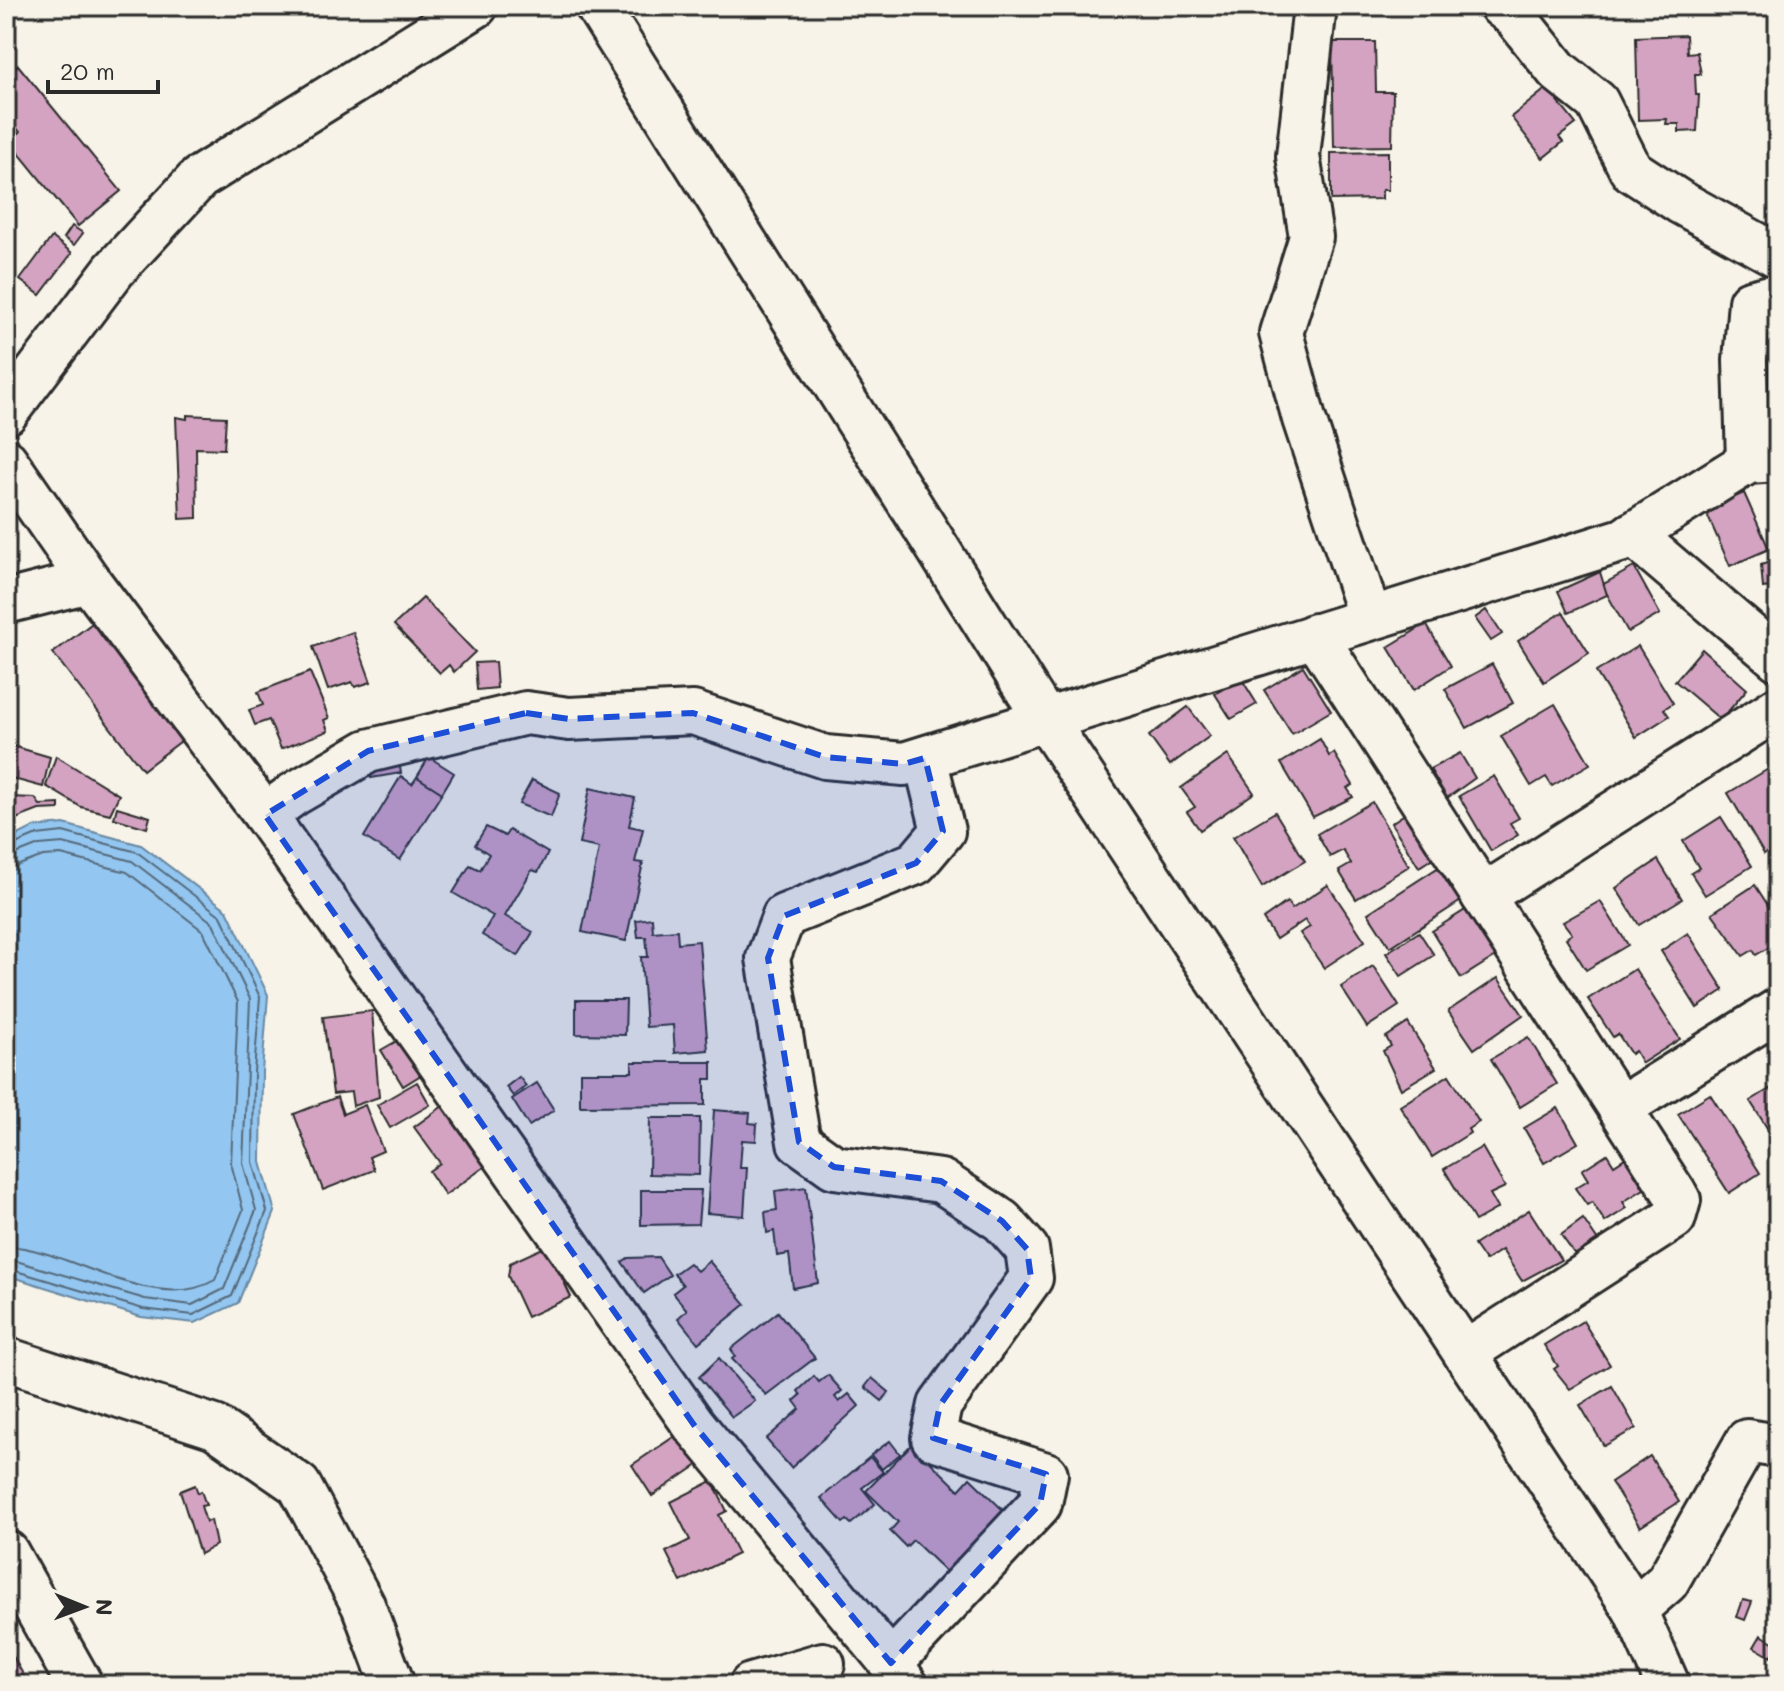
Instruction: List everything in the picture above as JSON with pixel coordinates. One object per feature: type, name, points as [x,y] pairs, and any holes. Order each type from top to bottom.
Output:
[{"type":"main road","points":[[6,1553],[80,1685]]},
{"type":"street","points":[[6,413],[114,270],[199,178],[476,6]]},
{"type":"street","points":[[597,6],[1045,719],[1635,1610],[1668,1685]]},
{"type":"street","points":[[1315,6],[1298,156],[1311,237],[1281,333],[1304,419],[1370,618]]},
{"type":"street","points":[[1501,6],[1515,17],[1558,71],[1597,102],[1631,170],[1778,256]]},
{"type":"street","points":[[265,815],[294,794],[368,751],[526,713],[569,719],[693,713],[825,757],[904,764],[1632,534],[1763,461],[1745,360],[1750,302],[1778,295]]},
{"type":"street","points":[[6,461],[89,581],[265,815],[694,1425],[899,1674],[1040,1504],[1046,1474],[933,1438],[940,1405],[1031,1278],[1027,1249],[1002,1221],[941,1181],[834,1167],[799,1142],[768,958],[784,916],[916,863],[943,831],[925,758]]},
{"type":"street","points":[[1632,534],[1778,659]]},
{"type":"street","points":[[6,602],[89,581]]},
{"type":"street","points":[[1315,635],[1679,1200],[1674,1218],[1465,1353]]},
{"type":"street","points":[[1483,896],[1778,708]]},
{"type":"street","points":[[1620,1108],[1778,1010]]},
{"type":"street","points":[[6,1359],[215,1427],[299,1485],[363,1605],[393,1685]]},
{"type":"street","points":[[1635,1610],[1667,1582],[1747,1441],[1778,1446]]},
{"type":"street","points":[[751,1685],[823,1664]]},
{"type":"highlighted area","points":[[526,713],[569,719],[693,713],[825,757],[904,764],[925,758],[943,831],[916,863],[784,916],[768,958],[799,1142],[834,1167],[941,1181],[1002,1221],[1027,1249],[1031,1278],[940,1405],[933,1438],[1046,1474],[1040,1504],[891,1663],[694,1425],[265,815],[368,751]]},
{"type":"water","points":[[64,824],[141,845],[227,910],[268,995],[262,1072],[261,1162],[275,1212],[238,1303],[195,1323],[141,1317],[6,1275],[6,841],[34,827]]},
{"type":"building","points":[[1686,35],[1687,53],[1697,52],[1701,74],[1695,74],[1696,95],[1699,95],[1697,131],[1679,132],[1679,124],[1666,124],[1667,119],[1638,120],[1636,37]]},
{"type":"building","points":[[1332,42],[1375,42],[1376,92],[1393,92],[1392,146],[1334,147]]},
{"type":"building","points":[[18,65],[121,191],[78,226],[9,141],[20,132],[6,115],[6,76]]},
{"type":"building","points":[[1547,88],[1576,124],[1559,137],[1563,142],[1543,158],[1511,117]]},
{"type":"building","points":[[1388,152],[1388,190],[1382,190],[1382,199],[1331,200],[1331,153]]},
{"type":"building","points":[[72,226],[83,233],[74,245],[64,238]]},
{"type":"building","points":[[52,237],[72,253],[40,295],[20,280]]},
{"type":"building","points":[[187,415],[226,417],[224,449],[196,448],[197,518],[180,519],[176,417],[187,419]]},
{"type":"building","points":[[1744,493],[1769,549],[1730,566],[1705,510]]},
{"type":"building","points":[[1778,559],[1778,609],[1776,586],[1763,588],[1761,565]]},
{"type":"building","points":[[1634,567],[1660,614],[1628,632],[1602,585]]},
{"type":"building","points":[[1600,572],[1607,595],[1568,613],[1558,591]]},
{"type":"building","points":[[423,598],[475,652],[454,672],[449,665],[440,673],[394,625]]},
{"type":"building","points":[[1486,610],[1502,634],[1491,641],[1475,618]]},
{"type":"building","points":[[1563,612],[1589,653],[1544,682],[1518,641]]},
{"type":"building","points":[[95,621],[185,738],[143,770],[53,653]]},
{"type":"building","points":[[1426,624],[1451,666],[1414,690],[1388,647]]},
{"type":"building","points":[[353,632],[371,682],[355,687],[352,682],[328,690],[313,647]]},
{"type":"building","points":[[1638,646],[1673,703],[1664,709],[1669,716],[1636,737],[1596,672]]},
{"type":"building","points":[[1702,649],[1747,689],[1721,720],[1675,681]]},
{"type":"building","points":[[495,662],[497,688],[477,690],[475,663]]},
{"type":"building","points":[[1492,664],[1513,703],[1467,728],[1445,689]]},
{"type":"building","points":[[1303,666],[1331,711],[1292,734],[1264,690]]},
{"type":"building","points":[[310,672],[329,718],[324,720],[328,731],[281,749],[269,720],[255,725],[249,710],[263,705],[258,692]]},
{"type":"building","points":[[1241,678],[1257,704],[1231,719],[1215,694]]},
{"type":"building","points":[[1555,704],[1590,764],[1552,786],[1546,777],[1531,786],[1501,736]]},
{"type":"building","points":[[1188,707],[1210,736],[1170,765],[1149,736]]},
{"type":"building","points":[[1320,739],[1329,756],[1334,753],[1353,785],[1347,788],[1353,797],[1313,817],[1281,763]]},
{"type":"building","points":[[6,744],[50,757],[43,787],[6,777]]},
{"type":"building","points":[[1460,753],[1475,778],[1447,798],[1430,769]]},
{"type":"building","points":[[1228,755],[1254,793],[1200,830],[1187,812],[1195,807],[1181,788]]},
{"type":"building","points":[[56,756],[119,795],[110,814],[81,807],[46,786]]},
{"type":"building","points":[[398,757],[401,773],[371,778],[369,762]]},
{"type":"building","points":[[429,757],[454,773],[442,793],[417,777]]},
{"type":"building","points":[[1770,768],[1778,781],[1778,846],[1764,854],[1728,793]]},
{"type":"building","points":[[401,776],[412,784],[417,777],[442,793],[400,860],[364,837]]},
{"type":"building","points":[[1494,776],[1519,818],[1510,823],[1518,835],[1491,851],[1459,796]]},
{"type":"building","points":[[532,780],[560,793],[551,817],[519,804]]},
{"type":"building","points":[[590,788],[635,798],[629,826],[643,829],[635,862],[643,863],[626,941],[582,932],[599,848],[579,844]]},
{"type":"building","points":[[9,797],[35,798],[40,805],[59,804],[59,809],[39,810],[8,822],[12,829],[6,831]]},
{"type":"building","points":[[1372,802],[1409,866],[1356,899],[1339,871],[1351,864],[1343,850],[1330,857],[1317,834]]},
{"type":"building","points":[[117,807],[150,817],[147,828],[114,818]]},
{"type":"building","points":[[1414,808],[1442,852],[1419,867],[1391,823]]},
{"type":"building","points":[[1275,812],[1305,861],[1262,887],[1233,837]]},
{"type":"building","points":[[1721,817],[1752,866],[1705,895],[1691,873],[1699,868],[1683,841]]},
{"type":"building","points":[[486,827],[505,836],[509,830],[548,853],[538,872],[532,870],[505,916],[533,932],[518,956],[482,935],[493,916],[453,893],[470,865],[480,870],[489,854],[475,845]]},
{"type":"building","points":[[1658,860],[1682,899],[1639,925],[1616,888]]},
{"type":"building","points":[[1439,867],[1461,901],[1390,947],[1368,913]]},
{"type":"building","points":[[1328,885],[1365,941],[1324,968],[1300,933],[1310,927],[1305,920],[1276,939],[1263,919],[1287,902],[1292,909]]},
{"type":"building","points":[[1755,885],[1778,921],[1778,942],[1756,955],[1753,950],[1743,956],[1712,913]]},
{"type":"building","points":[[1600,901],[1628,945],[1586,970],[1566,938],[1572,934],[1563,922]]},
{"type":"building","points":[[1467,909],[1496,956],[1461,978],[1432,931]]},
{"type":"building","points":[[652,918],[653,932],[677,930],[678,943],[699,941],[708,1050],[675,1053],[673,1025],[646,1027],[641,957],[648,957],[646,937],[638,937],[636,920]]},
{"type":"building","points":[[1419,932],[1434,955],[1401,976],[1386,953]]},
{"type":"building","points":[[1688,933],[1724,990],[1697,1008],[1661,951]]},
{"type":"building","points":[[1373,966],[1399,1006],[1367,1027],[1341,987]]},
{"type":"building","points":[[1635,969],[1680,1039],[1642,1063],[1635,1051],[1631,1054],[1618,1034],[1613,1037],[1588,999]]},
{"type":"building","points":[[1498,978],[1523,1015],[1474,1049],[1448,1011]]},
{"type":"building","points":[[576,1000],[626,1000],[625,1035],[576,1034]]},
{"type":"building","points":[[372,1011],[379,1097],[353,1106],[351,1092],[333,1094],[323,1017]]},
{"type":"building","points":[[1408,1023],[1436,1068],[1401,1089],[1383,1051],[1391,1046],[1386,1037]]},
{"type":"building","points":[[1528,1037],[1557,1084],[1520,1107],[1491,1059]]},
{"type":"building","points":[[402,1038],[424,1073],[403,1086],[381,1050]]},
{"type":"building","points":[[632,1062],[712,1062],[712,1079],[705,1079],[705,1105],[580,1106],[580,1072],[632,1072]]},
{"type":"building","points":[[1449,1075],[1479,1122],[1468,1129],[1470,1133],[1432,1157],[1400,1106]]},
{"type":"building","points":[[519,1077],[526,1086],[513,1096],[506,1087]]},
{"type":"building","points":[[417,1082],[430,1105],[390,1128],[377,1105]]},
{"type":"building","points":[[537,1083],[554,1110],[529,1126],[512,1099]]},
{"type":"building","points":[[1776,1085],[1778,1088],[1778,1145],[1750,1101]]},
{"type":"building","points":[[1710,1094],[1760,1173],[1729,1193],[1678,1114]]},
{"type":"building","points":[[337,1097],[343,1114],[365,1105],[383,1151],[369,1157],[374,1170],[323,1190],[294,1114]]},
{"type":"building","points":[[447,1103],[490,1163],[445,1195],[429,1171],[440,1163],[414,1127]]},
{"type":"building","points":[[1558,1108],[1578,1143],[1544,1163],[1524,1128]]},
{"type":"building","points":[[714,1110],[750,1113],[749,1123],[757,1124],[756,1141],[742,1140],[740,1168],[747,1168],[744,1216],[707,1213]]},
{"type":"building","points":[[650,1118],[700,1118],[699,1175],[649,1174]]},
{"type":"building","points":[[1482,1147],[1505,1187],[1490,1194],[1498,1208],[1475,1221],[1444,1169]]},
{"type":"building","points":[[1607,1154],[1614,1165],[1625,1158],[1644,1189],[1623,1202],[1627,1208],[1605,1222],[1592,1202],[1587,1205],[1575,1188],[1588,1180],[1582,1170]]},
{"type":"building","points":[[806,1187],[818,1283],[793,1288],[789,1254],[777,1256],[774,1231],[767,1233],[765,1212],[777,1210],[775,1191]]},
{"type":"building","points":[[641,1190],[701,1190],[698,1224],[641,1225]]},
{"type":"building","points":[[1529,1210],[1561,1260],[1522,1281],[1502,1250],[1485,1261],[1474,1245]]},
{"type":"building","points":[[1583,1219],[1598,1241],[1576,1256],[1561,1235]]},
{"type":"building","points":[[547,1246],[571,1297],[527,1317],[508,1276],[510,1263]]},
{"type":"building","points":[[658,1257],[670,1275],[644,1293],[622,1262],[628,1258]]},
{"type":"building","points":[[709,1261],[746,1304],[698,1343],[678,1318],[687,1310],[673,1293],[683,1285],[674,1274],[689,1263],[697,1271]]},
{"type":"building","points":[[778,1312],[815,1358],[766,1395],[732,1359],[735,1356],[731,1349]]},
{"type":"building","points":[[1583,1321],[1610,1365],[1570,1389],[1554,1369],[1558,1366],[1544,1345]]},
{"type":"building","points":[[719,1358],[755,1401],[732,1417],[699,1377]]},
{"type":"building","points":[[828,1375],[842,1391],[835,1397],[839,1402],[849,1394],[859,1406],[791,1468],[766,1439],[800,1409],[794,1401],[801,1395],[798,1391],[814,1376],[819,1382]]},
{"type":"building","points":[[872,1378],[889,1392],[882,1401],[865,1387]]},
{"type":"building","points":[[1612,1386],[1636,1428],[1604,1446],[1580,1405]]},
{"type":"building","points":[[681,1432],[702,1462],[652,1496],[632,1465]]},
{"type":"building","points":[[890,1441],[900,1454],[882,1469],[871,1455]]},
{"type":"building","points":[[912,1444],[959,1490],[970,1478],[1005,1512],[946,1572],[913,1540],[906,1547],[890,1531],[898,1522],[866,1491]]},
{"type":"building","points":[[1650,1456],[1679,1502],[1640,1527],[1611,1482]]},
{"type":"building","points":[[870,1457],[883,1472],[862,1488],[875,1504],[851,1524],[847,1520],[843,1523],[821,1498]]},
{"type":"building","points":[[712,1481],[727,1511],[719,1515],[738,1554],[681,1582],[666,1552],[690,1540],[671,1502]]},
{"type":"building","points":[[195,1485],[206,1505],[201,1506],[206,1522],[211,1520],[216,1545],[200,1554],[180,1491]]},
{"type":"building","points":[[1743,1600],[1752,1602],[1745,1620],[1737,1617]]},
{"type":"building","points":[[1761,1635],[1778,1645],[1771,1657],[1754,1647]]},
{"type":"building","points":[[6,1644],[29,1685],[6,1685]]}]
